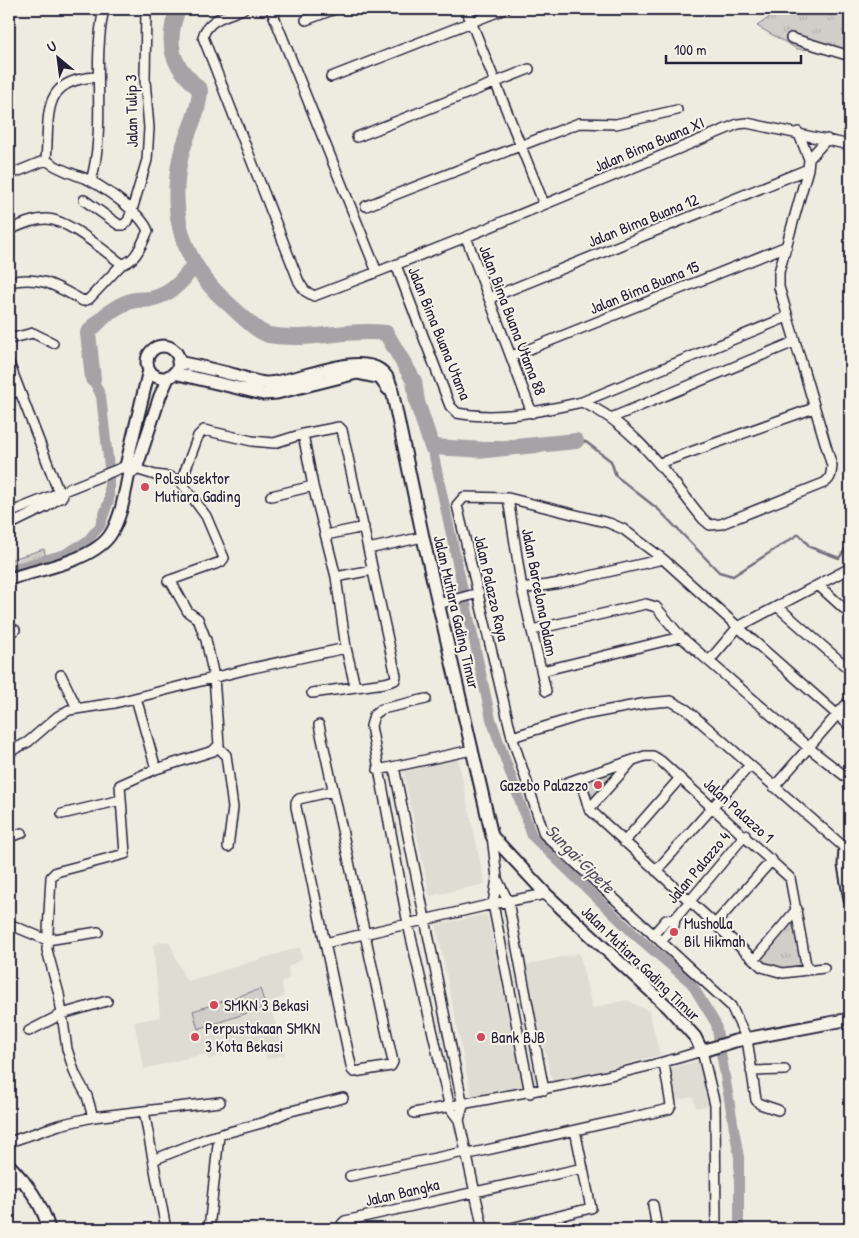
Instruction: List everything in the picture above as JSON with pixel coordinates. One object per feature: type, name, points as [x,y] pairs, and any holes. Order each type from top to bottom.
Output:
[{"type":"main road","points":[[9,578],[76,558],[105,541],[112,532],[120,512],[127,469],[149,370],[147,361],[150,353],[161,346],[173,350],[178,362],[160,396],[127,469]]},
{"type":"main road","name":"Jalan Mutiara Gading Timur","points":[[178,362],[264,383],[279,382],[353,364],[366,363],[376,366],[384,372],[389,380],[438,604],[492,836],[546,894],[669,1008],[705,1050]]},
{"type":"main road","points":[[149,370],[158,377],[171,374],[269,394],[345,375],[367,374],[380,378],[391,394]]},
{"type":"main road","points":[[848,847],[850,900]]},
{"type":"main road","points":[[705,1050],[747,1039],[850,1019]]},
{"type":"main road","points":[[9,1165],[24,1180],[41,1207],[49,1229]]},
{"type":"street","points":[[91,181],[96,163],[98,140],[100,28],[104,9]]},
{"type":"street","name":"Jalan Tulip 3","points":[[132,210],[147,160],[149,136],[145,80],[146,9]]},
{"type":"street","points":[[243,9],[211,23],[204,30],[203,38],[299,282],[305,291],[314,296],[396,266]]},
{"type":"street","points":[[273,9],[377,272]]},
{"type":"street","points":[[306,20],[335,9]]},
{"type":"street","points":[[466,9],[544,204]]},
{"type":"street","points":[[331,77],[505,9]]},
{"type":"street","points":[[791,38],[850,56]]},
{"type":"street","points":[[357,137],[529,68]]},
{"type":"street","points":[[46,160],[48,113],[52,100],[69,81],[78,77],[98,77]]},
{"type":"street","points":[[366,206],[579,123],[616,124],[677,110]]},
{"type":"street","name":"Jalan Bima Buana XI","points":[[466,237],[738,124],[747,123],[798,132],[850,146]]},
{"type":"street","points":[[582,402],[611,418],[660,463],[703,519],[710,525],[721,524],[830,479],[832,466],[779,287],[779,272],[808,169],[809,159],[798,132]]},
{"type":"street","points":[[809,159],[827,139]]},
{"type":"street","points":[[9,175],[46,160]]},
{"type":"street","points":[[9,282],[22,279],[46,280],[84,301],[122,264],[128,263],[133,258],[148,231],[146,224],[132,210],[91,181],[52,165],[46,160]]},
{"type":"street","name":"Jalan Bima Buana 12","points":[[490,298],[808,169]]},
{"type":"street","points":[[84,200],[119,225],[124,225],[128,221],[132,210]]},
{"type":"street","points":[[9,230],[31,222],[52,219],[80,233],[122,264]]},
{"type":"street","name":"Jalan Bima Buana Utama 88","points":[[466,237],[532,413]]},
{"type":"street","name":"Jalan Bima Buana Utama","points":[[466,237],[396,266],[450,406],[457,413],[470,416],[500,416],[532,413],[582,402],[787,317]]},
{"type":"street","name":"Jalan Bima Buana 15","points":[[512,356],[787,246]]},
{"type":"street","points":[[9,339],[33,333],[53,343]]},
{"type":"street","points":[[611,418],[794,342]]},
{"type":"street","points":[[9,363],[18,391],[61,493]]},
{"type":"street","points":[[9,394],[18,391]]},
{"type":"street","points":[[660,463],[814,408]]},
{"type":"street","points":[[182,482],[198,436],[204,430],[252,441],[274,443],[303,434],[340,428],[364,527],[396,678],[385,682],[312,693]]},
{"type":"street","points":[[303,434],[313,486],[336,577],[346,648],[355,686]]},
{"type":"street","points":[[9,513],[93,479],[127,469],[171,477],[182,482],[206,516],[224,558],[221,562],[169,580],[188,612],[198,619],[214,677],[218,747],[213,751],[156,769],[121,783],[119,787],[125,854],[56,872],[51,878],[47,940],[48,955],[68,1049],[75,1074],[88,1096],[93,1118]]},
{"type":"street","points":[[271,496],[313,486]]},
{"type":"street","points":[[9,524],[61,493]]},
{"type":"street","name":"Jalan Palazzo Raya","points":[[778,1110],[760,1104],[756,1100],[747,1039],[731,1006],[544,834],[512,737],[475,594],[457,505],[459,501],[469,496],[508,498],[609,523],[635,537],[663,559],[850,726]]},
{"type":"street","name":"Jalan Barcelona Dalam","points":[[508,498],[522,589],[546,690]]},
{"type":"street","points":[[326,535],[364,527]]},
{"type":"street","points":[[368,549],[423,537]]},
{"type":"street","points":[[522,589],[560,583],[663,559]]},
{"type":"street","points":[[709,661],[738,627],[850,568]]},
{"type":"street","points":[[336,577],[372,570]]},
{"type":"street","points":[[818,585],[850,614]]},
{"type":"street","points":[[438,604],[475,594]]},
{"type":"street","points":[[532,630],[646,604],[656,607],[681,637],[809,748],[850,780]]},
{"type":"street","points":[[778,607],[850,670]]},
{"type":"street","points":[[542,671],[681,637]]},
{"type":"street","points":[[9,752],[28,742],[63,713],[77,708],[90,708],[136,698],[214,677],[346,648]]},
{"type":"street","points":[[61,675],[77,708]]},
{"type":"street","points":[[136,698],[156,769]]},
{"type":"street","points":[[426,699],[382,709],[374,715],[371,726],[408,924],[450,1108],[459,1120]]},
{"type":"street","points":[[774,787],[850,700]]},
{"type":"street","points":[[512,737],[592,713],[646,703],[671,701],[687,710],[774,787],[848,847]]},
{"type":"street","points":[[319,725],[393,1062],[391,1066],[354,1072],[352,1070],[296,802],[299,799],[333,791]]},
{"type":"street","points":[[218,747],[226,755],[233,808],[228,847]]},
{"type":"street","points":[[378,770],[472,750]]},
{"type":"street","name":"Jalan Palazzo 1","points":[[560,785],[633,760],[653,756],[745,835],[790,878],[807,970]]},
{"type":"street","points":[[590,809],[633,760]]},
{"type":"street","points":[[656,871],[750,765]]},
{"type":"street","points":[[394,767],[463,1106],[459,1120],[464,1152],[483,1229]]},
{"type":"street","points":[[580,778],[590,809],[754,960],[773,972],[795,973],[824,968]]},
{"type":"street","points":[[624,842],[680,778]]},
{"type":"street","points":[[62,814],[121,800]]},
{"type":"street","points":[[9,836],[22,833]]},
{"type":"street","name":"Jalan Palazzo 4","points":[[675,919],[745,835]]},
{"type":"street","name":"Jalan Mutiara Gading Timur","points":[[492,836],[497,878],[492,904],[530,1093]]},
{"type":"street","points":[[715,924],[772,860]]},
{"type":"street","name":"Jalan Mutiara Gading Timur","points":[[497,878],[508,902],[544,1090]]},
{"type":"street","points":[[325,943],[492,904],[546,894]]},
{"type":"street","points":[[754,960],[797,909]]},
{"type":"street","points":[[653,934],[666,920],[675,919],[674,926],[661,942]]},
{"type":"street","points":[[9,924],[47,940],[98,932]]},
{"type":"street","points":[[29,1031],[62,1014],[107,1001]]},
{"type":"street","points":[[414,1113],[463,1106],[544,1090],[664,1063],[705,1050],[715,1105],[716,1229]]},
{"type":"street","points":[[350,1176],[464,1152],[473,1153],[669,1109],[664,1063]]},
{"type":"street","points":[[751,1071],[785,1070]]},
{"type":"street","points":[[153,1160],[219,1135],[265,1122],[287,1112],[343,1098]]},
{"type":"street","points":[[9,1142],[59,1125],[93,1118],[220,1102]]},
{"type":"street","points":[[144,1111],[166,1229]]},
{"type":"street","points":[[507,1229],[591,1208],[574,1130]]},
{"type":"street","points":[[209,1229],[219,1135]]},
{"type":"street","points":[[475,1191],[583,1168]]},
{"type":"street","points":[[9,1184],[24,1180]]},
{"type":"street","name":"Jalan Bangka","points":[[343,1229],[342,1224],[345,1220],[475,1191]]},
{"type":"street","points":[[653,1205],[657,1229]]},
{"type":"shaded area","points":[[458,759],[485,884],[430,896],[403,771]]},
{"type":"shaded area","points":[[487,914],[523,1088],[472,1099],[436,925]]},
{"type":"shaded area","name":"SMKN 3 Bekasi","points":[[169,941],[185,979],[189,981],[300,947],[302,959],[288,967],[289,979],[282,982],[284,997],[269,1002],[285,1055],[267,1059],[262,1044],[208,1059],[206,1055],[199,1055],[144,1069],[134,1022],[160,1017],[153,944]]},
{"type":"shaded area","points":[[579,953],[592,1008],[627,1000],[649,1011],[660,1055],[553,1082],[522,966]]},
{"type":"shaded area","points":[[698,1061],[701,1065],[713,1105],[696,1108],[693,1097],[676,1100],[669,1068]]},
{"type":"green space","points":[[781,9],[850,9],[850,50],[845,52],[797,49],[757,26]]},
{"type":"green space","points":[[44,549],[48,565],[9,578],[9,560]]},
{"type":"green space","points":[[620,770],[591,803],[584,781]]},
{"type":"green space","points":[[793,919],[803,968],[780,969],[769,966],[759,960]]},
{"type":"green space","points":[[260,989],[266,1007],[198,1029],[193,1011]]},
{"type":"waterway","points":[[179,9],[172,29],[172,50],[182,71],[200,90],[195,116],[180,159],[176,199],[178,218],[182,236],[189,253],[198,270],[210,285],[252,325],[269,335],[298,337],[357,332],[386,333],[414,381],[417,402],[432,447],[486,450],[576,441]]},
{"type":"waterway","points":[[93,379],[88,333],[112,310],[133,300],[150,299],[171,291],[186,276],[194,264]]},
{"type":"waterway","points":[[9,570],[65,554],[87,541],[100,526],[109,500],[109,467],[101,396],[93,379]]},
{"type":"waterway","points":[[576,441],[586,442],[611,461],[616,476],[659,510],[719,572],[733,576],[799,534],[810,547],[839,558],[850,543]]},
{"type":"waterway","name":"Sungai Cipete","points":[[432,447],[491,719],[532,836],[635,935],[691,983],[716,1024],[739,1157],[739,1229]]},
{"type":"place","name":"Polsubsektor Mutiara Gading","points":[[145,487]]},
{"type":"place","name":"Gazebo Palazzo","points":[[598,785]]},
{"type":"place","name":"Musholla Bil Hikmah","points":[[674,932]]},
{"type":"place","name":"SMKN 3 Bekasi","points":[[214,1005]]},
{"type":"place","name":"Perpustakaan SMKN 3 Kota Bekasi","points":[[195,1037]]},
{"type":"place","name":"Bank BJB","points":[[481,1037]]}]
